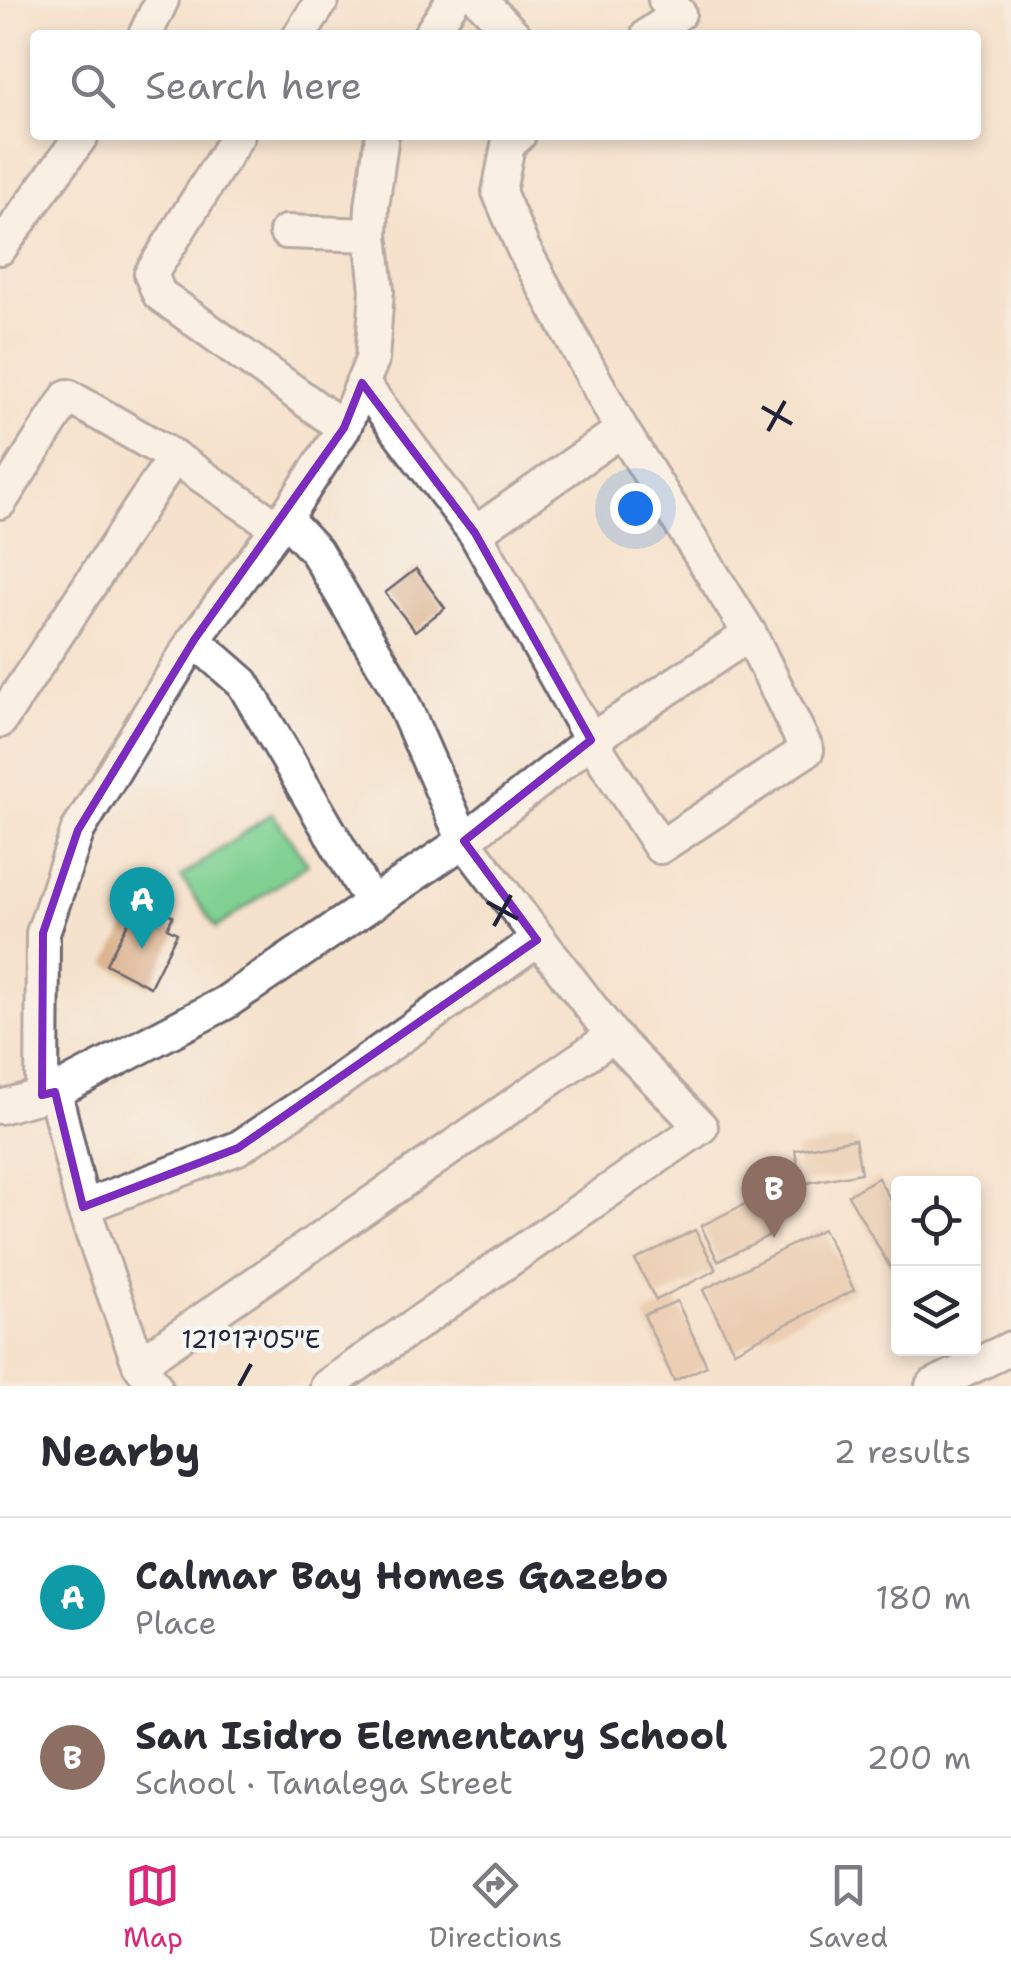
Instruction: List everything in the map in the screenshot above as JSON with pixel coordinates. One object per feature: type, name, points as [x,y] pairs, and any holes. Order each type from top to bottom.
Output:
[{"type":"street","points":[[147,30],[162,0]]},
{"type":"street","points":[[303,30],[322,0]]},
{"type":"street","points":[[433,30],[453,0]]},
{"type":"street","points":[[480,0],[509,30]]},
{"type":"street","points":[[655,30],[679,13],[664,0]]},
{"type":"street","points":[[0,248],[78,140]]},
{"type":"street","points":[[235,140],[151,274],[159,294],[344,428]]},
{"type":"street","points":[[381,140],[372,207],[377,290],[372,360],[344,428],[281,523],[194,640],[78,830],[43,933],[49,1094],[83,1208],[147,1375],[613,1036]]},
{"type":"street","points":[[362,384],[475,533],[591,740],[660,848],[807,750],[750,634],[622,430],[522,248],[500,192],[508,144],[513,140]]},
{"type":"street","points":[[286,232],[371,236]]},
{"type":"street","points":[[0,502],[68,396],[281,523],[316,551],[396,688],[464,841],[613,1036],[702,1128],[327,1386]]},
{"type":"street","points":[[475,533],[622,430]]},
{"type":"street","points":[[0,722],[174,457]]},
{"type":"street","points":[[0,1108],[49,1094],[225,1003],[464,841],[591,740],[750,634]]},
{"type":"street","points":[[194,640],[244,683],[372,904]]},
{"type":"street","points":[[83,1208],[238,1148],[537,940]]},
{"type":"street","points":[[932,1386],[1011,1348]]},
{"type":"highlighted area","points":[[362,383],[475,533],[591,740],[464,841],[537,940],[238,1148],[83,1207],[55,1092],[42,1095],[43,933],[78,830],[194,640],[344,428]]},
{"type":"green space","points":[[272,813],[308,864],[216,928],[181,877]]},
{"type":"building","points":[[416,569],[445,608],[415,631],[385,593]]},
{"type":"building","points":[[151,904],[173,916],[167,928],[177,933],[150,987],[106,964],[134,912],[144,917]]},
{"type":"building","points":[[855,1139],[861,1173],[801,1184],[795,1150]]},
{"type":"building","points":[[788,1161],[800,1193],[771,1204],[759,1172]]},
{"type":"building","points":[[878,1178],[891,1201],[891,1269],[848,1195]]},
{"type":"building","points":[[757,1198],[774,1233],[718,1261],[701,1226]]},
{"type":"building","points":[[823,1229],[854,1290],[734,1351],[703,1290]]},
{"type":"building","points":[[695,1230],[716,1270],[656,1300],[635,1260]]},
{"type":"building","points":[[677,1301],[707,1366],[674,1381],[644,1315]]},
{"type":"place","name":"Calmar Bay Homes Gazebo","points":[[142,949]]},
{"type":"place","name":"San Isidro Elementary School","points":[[774,1238]]}]
